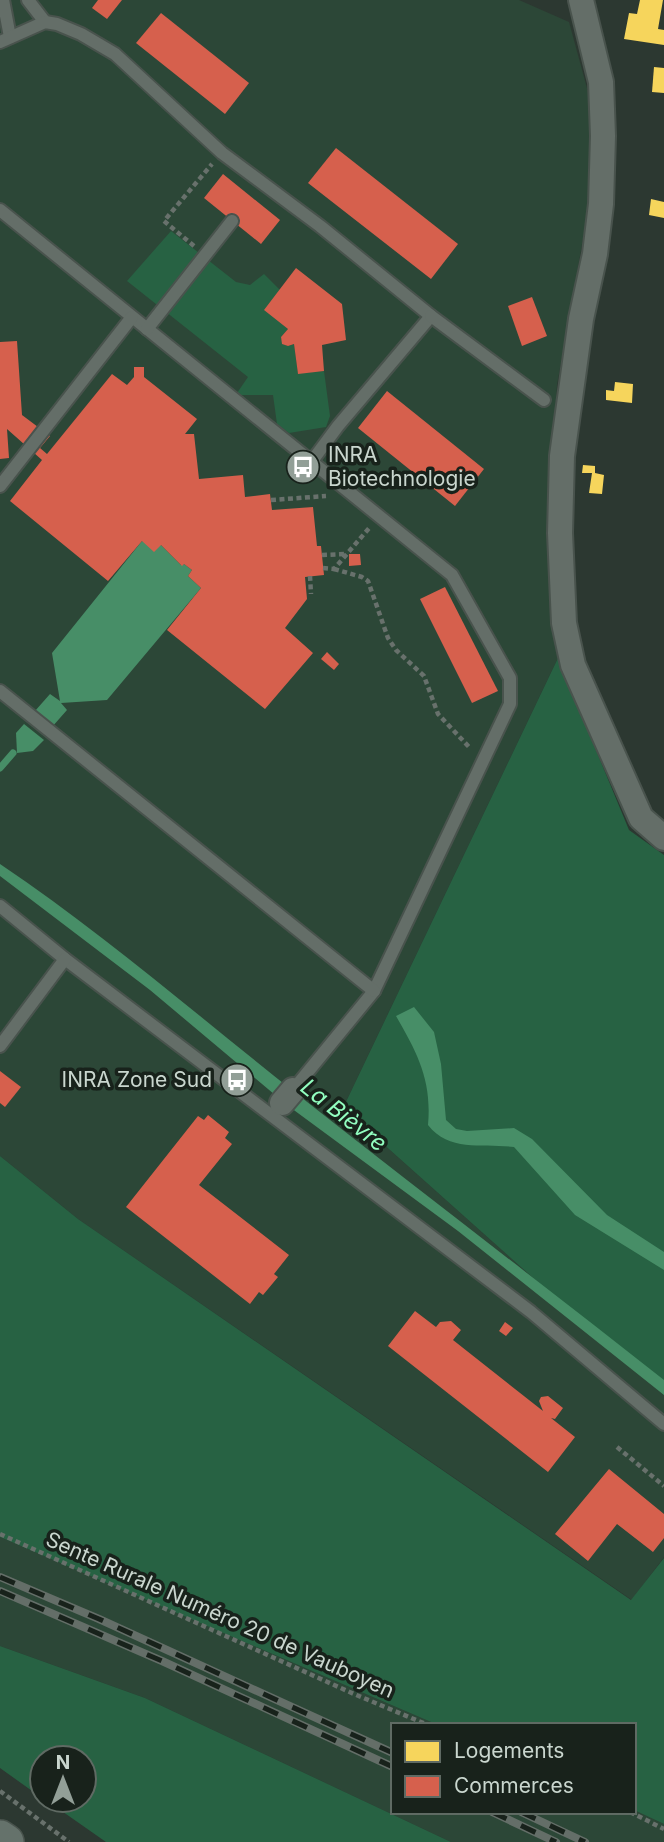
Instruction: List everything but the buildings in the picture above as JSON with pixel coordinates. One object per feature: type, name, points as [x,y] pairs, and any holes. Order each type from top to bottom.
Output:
[{"type":"main road","points":[[0,1838],[6,1842]]},
{"type":"street","points":[[581,0],[601,82],[603,136],[600,216],[581,319],[562,456],[560,533],[564,622],[573,665],[641,818],[664,838]]},
{"type":"lane","points":[[2,0],[5,40],[45,22],[81,34],[115,54],[222,153],[320,226],[431,316],[544,400]]},
{"type":"lane","points":[[28,0],[45,22]]},
{"type":"lane","points":[[0,210],[452,575],[510,678],[510,704],[374,991],[283,1102]]},
{"type":"lane","points":[[147,329],[232,221]]},
{"type":"lane","points":[[312,461],[338,426],[431,316]]},
{"type":"lane","points":[[0,486],[132,317]]},
{"type":"lane","points":[[0,691],[374,991]]},
{"type":"lane","points":[[0,906],[65,959],[283,1102],[664,1424]]},
{"type":"lane","points":[[0,1046],[65,959]]},
{"type":"path","points":[[205,255],[164,222],[222,153]]},
{"type":"path","points":[[271,500],[331,496]]},
{"type":"path","points":[[334,569],[379,515]]},
{"type":"path","points":[[322,555],[347,554]]},
{"type":"path","points":[[323,568],[362,577],[368,581],[388,638],[396,650],[424,676],[438,714],[463,738],[481,765]]},
{"type":"path","points":[[310,576],[311,594]]},
{"type":"path","points":[[617,1447],[664,1486]]},
{"type":"path","name":"Sente Rurale Numéro 20 de Vauboyen","points":[[0,1534],[423,1723]]},
{"type":"path","points":[[0,1791],[69,1842]]},
{"type":"path","points":[[634,1814],[664,1829]]},
{"type":"shaded area","points":[[0,0],[519,0],[569,22],[593,110],[588,211],[557,385],[548,531],[558,658],[343,1108],[664,1395],[664,1557],[632,1600],[78,1219],[0,1156]]},
{"type":"shaded area","points":[[171,231],[236,282],[250,285],[264,274],[280,290],[265,310],[288,329],[281,337],[283,344],[294,344],[298,373],[324,371],[330,416],[326,427],[289,433],[277,424],[273,395],[237,393],[248,377],[127,281]]},
{"type":"shaded area","points":[[142,541],[161,545],[181,565],[184,564],[192,570],[188,576],[201,588],[107,700],[61,703],[67,710],[52,727],[35,711],[50,694],[60,701],[52,653]]},
{"type":"shaded area","points":[[558,658],[629,830],[664,855],[664,1395],[343,1108]]},
{"type":"shaded area","points":[[24,724],[44,740],[33,751],[17,753],[16,733]]},
{"type":"shaded area","points":[[0,864],[114,947],[297,1094],[664,1380],[664,1395],[458,1231],[287,1105],[150,990],[0,876]]},
{"type":"shaded area","points":[[414,1007],[434,1032],[441,1064],[446,1120],[456,1129],[467,1131],[514,1128],[532,1139],[607,1215],[664,1252],[664,1270],[575,1215],[514,1147],[457,1143],[446,1140],[428,1125],[428,1095],[422,1068],[396,1016]]},
{"type":"shaded area","points":[[0,1156],[78,1219],[631,1600],[664,1558],[664,1824],[636,1811],[636,1723],[433,1723],[0,1537]]},
{"type":"shaded area","points":[[0,1537],[433,1723],[391,1723],[391,1814],[145,1698],[0,1646]]},
{"type":"shaded area","points":[[0,1646],[145,1698],[451,1842],[106,1842],[66,1814],[98,1814],[98,1744],[28,1744],[28,1788],[0,1768]]},
{"type":"shaded area","points":[[636,1811],[664,1824],[664,1842],[451,1842],[392,1814],[636,1814]]},
{"type":"waterway","points":[[0,768],[13,753]]},
{"type":"railway","points":[[0,1577],[99,1619],[391,1752]]},
{"type":"railway","points":[[0,1591],[162,1661],[391,1766]]},
{"type":"railway","points":[[496,1814],[556,1842]]},
{"type":"railway","points":[[525,1814],[585,1842]]},
{"type":"place","name":"INRA Biotechnologie","points":[[303,467]]},
{"type":"place","name":"INRA Zone Sud","points":[[237,1080]]},
{"type":"water label","name":"La Bièvre","points":[[344,1115]]}]
